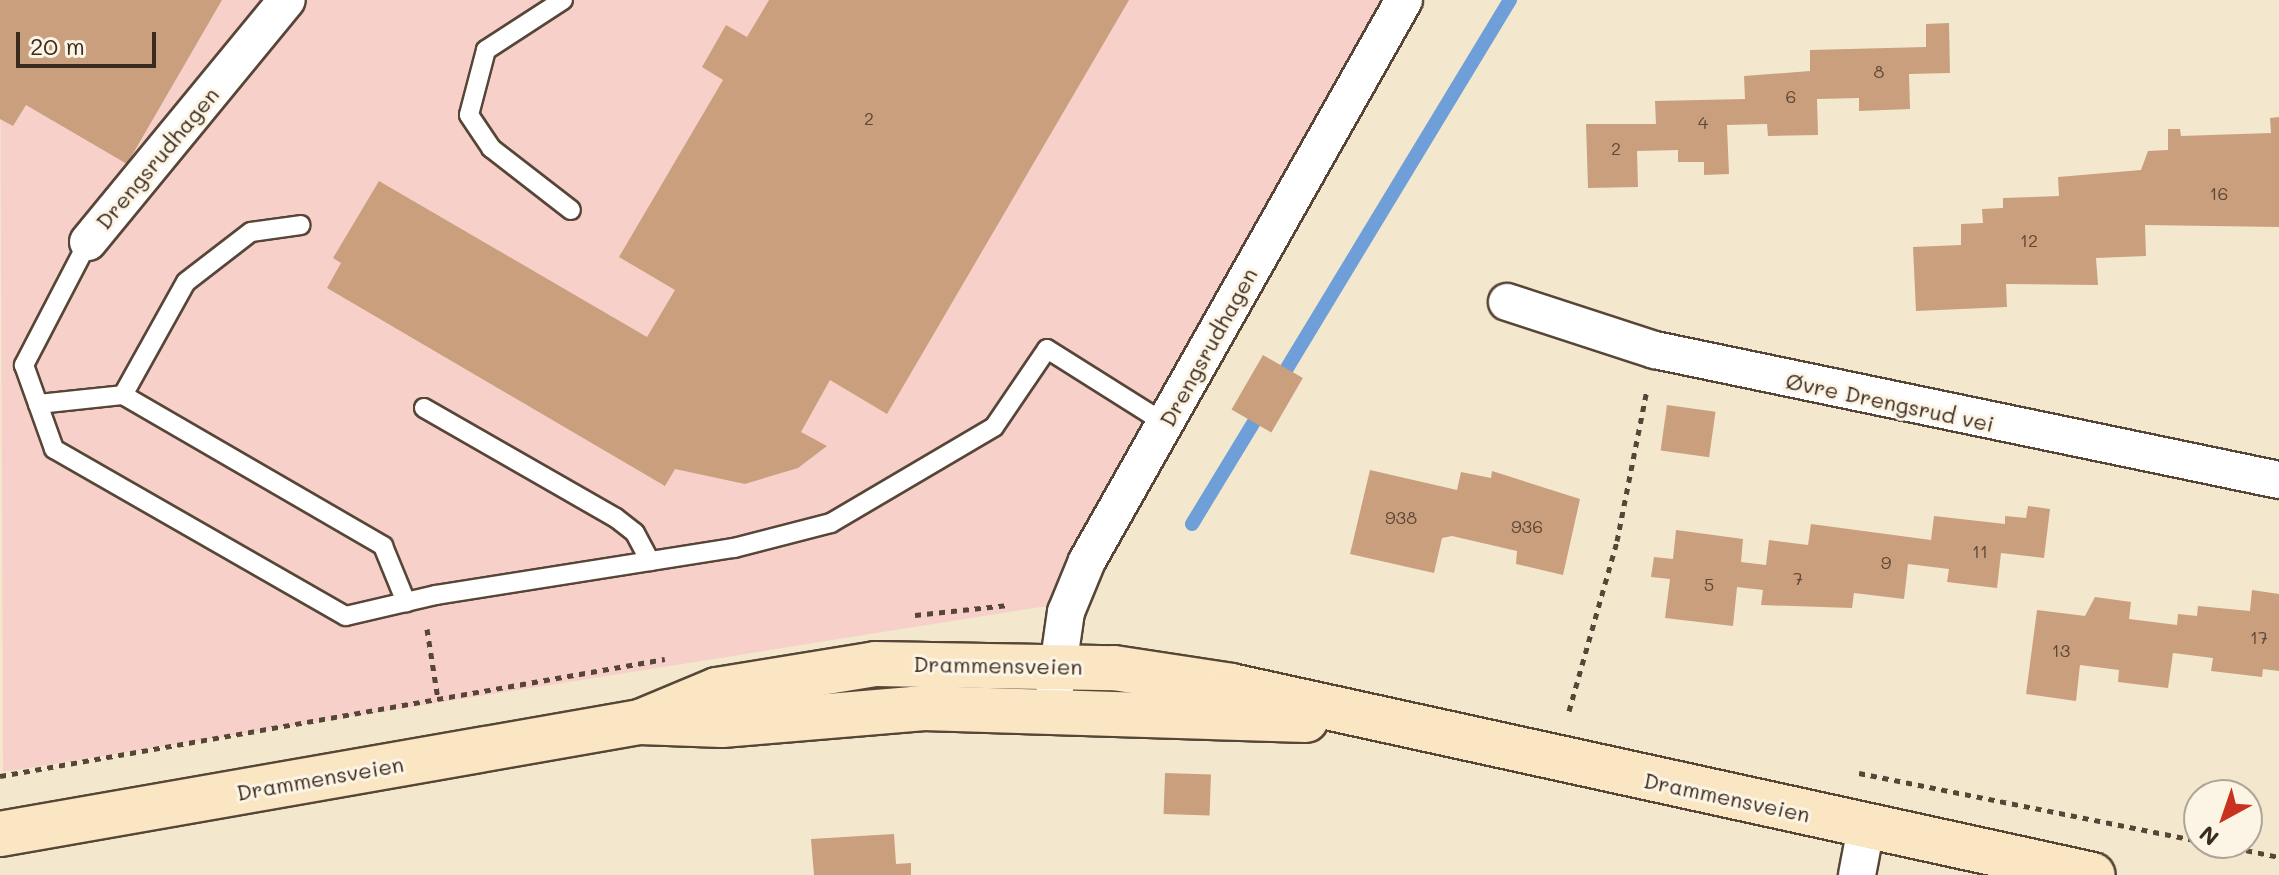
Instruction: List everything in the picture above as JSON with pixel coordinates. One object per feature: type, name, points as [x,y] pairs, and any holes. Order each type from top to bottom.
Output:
[{"type":"main road","name":"Drammensveien","points":[[640,722],[717,690],[875,664],[1057,666],[1231,686],[1360,719],[2093,875]]},
{"type":"main road","name":"Drammensveien","points":[[0,834],[640,722],[722,725],[820,713],[1053,709],[1238,721],[1360,719]]},
{"type":"street","name":"Drengsrudhagen","points":[[88,242],[287,0]]},
{"type":"street","name":"Drengsrudhagen","points":[[1053,709],[1066,612],[1087,561],[1404,0]]},
{"type":"street","name":"Øvre Drengsrud vei","points":[[1507,302],[1655,350],[2279,480]]},
{"type":"street","points":[[1857,875],[1866,828]]},
{"type":"lane","points":[[563,0],[486,50],[469,115],[491,148],[571,210]]},
{"type":"lane","points":[[123,395],[186,282],[219,250],[251,232],[301,225]]},
{"type":"lane","points":[[88,242],[24,365],[54,449],[346,616],[414,600],[650,561],[831,523],[994,427],[1047,349],[1166,424]]},
{"type":"lane","points":[[38,404],[123,395],[383,546],[414,600]]},
{"type":"lane","points":[[424,408],[616,518],[635,533],[650,561]]},
{"type":"path","points":[[1569,711],[1617,541],[1655,350]]},
{"type":"path","points":[[414,600],[438,699]]},
{"type":"path","points":[[909,616],[1008,605]]},
{"type":"path","points":[[0,776],[674,657]]},
{"type":"shaded area","points":[[0,0],[1395,0],[1072,602],[3,772]]},
{"type":"building","points":[[0,0],[222,0],[127,164],[26,105],[13,126],[0,119]]},
{"type":"building","points":[[769,0],[1129,0],[887,414],[830,380],[801,432],[827,446],[798,468],[745,484],[675,469],[665,486],[327,288],[341,263],[333,258],[379,181],[647,337],[675,290],[619,257],[723,80],[702,67],[726,25],[747,37]]},
{"type":"building","points":[[1949,23],[1950,73],[1909,74],[1910,109],[1859,111],[1859,98],[1817,99],[1818,135],[1768,136],[1767,124],[1727,125],[1729,174],[1704,175],[1704,162],[1678,162],[1678,150],[1637,151],[1638,187],[1588,188],[1586,124],[1656,124],[1655,101],[1745,99],[1744,76],[1810,71],[1810,50],[1926,47],[1926,24]]},
{"type":"building","points":[[2279,117],[2279,227],[2145,225],[2146,256],[2096,258],[2098,285],[2006,284],[2007,307],[1916,311],[1913,247],[1961,245],[1961,224],[1983,223],[1982,209],[2003,208],[2003,198],[2059,196],[2058,177],[2141,170],[2148,151],[2168,150],[2168,129],[2180,129],[2181,136],[2271,133],[2270,118]]},
{"type":"building","points":[[1263,355],[1303,378],[1271,433],[1232,410]]},
{"type":"building","points":[[1667,405],[1716,412],[1709,457],[1661,451]]},
{"type":"building","points":[[1370,470],[1457,490],[1461,472],[1491,478],[1492,471],[1580,499],[1563,575],[1516,564],[1517,551],[1452,536],[1442,538],[1434,573],[1350,554]]},
{"type":"building","points":[[2028,506],[2050,509],[2044,558],[2001,553],[1997,588],[1947,582],[1949,569],[1908,564],[1904,599],[1854,593],[1852,608],[1761,605],[1763,590],[1737,587],[1733,626],[1665,618],[1670,579],[1651,577],[1654,557],[1673,559],[1676,530],[1743,539],[1741,562],[1766,565],[1769,540],[1808,545],[1811,524],[1931,540],[1934,516],[2005,524],[2005,516],[2026,518]]},
{"type":"building","points":[[2252,590],[2279,594],[2279,671],[2263,669],[2262,677],[2211,671],[2213,658],[2173,653],[2168,688],[2118,682],[2119,670],[2080,665],[2076,701],[2026,694],[2037,610],[2085,616],[2095,597],[2131,602],[2129,619],[2177,625],[2178,614],[2197,616],[2198,606],[2250,611]]},
{"type":"building","points":[[1165,773],[1211,775],[1210,816],[1164,814]]},
{"type":"building","points":[[894,834],[896,864],[911,863],[911,875],[814,875],[811,839]]},
{"type":"waterway","points":[[1278,383],[1510,0]]},
{"type":"waterway","points":[[1192,524],[1263,407]]}]
